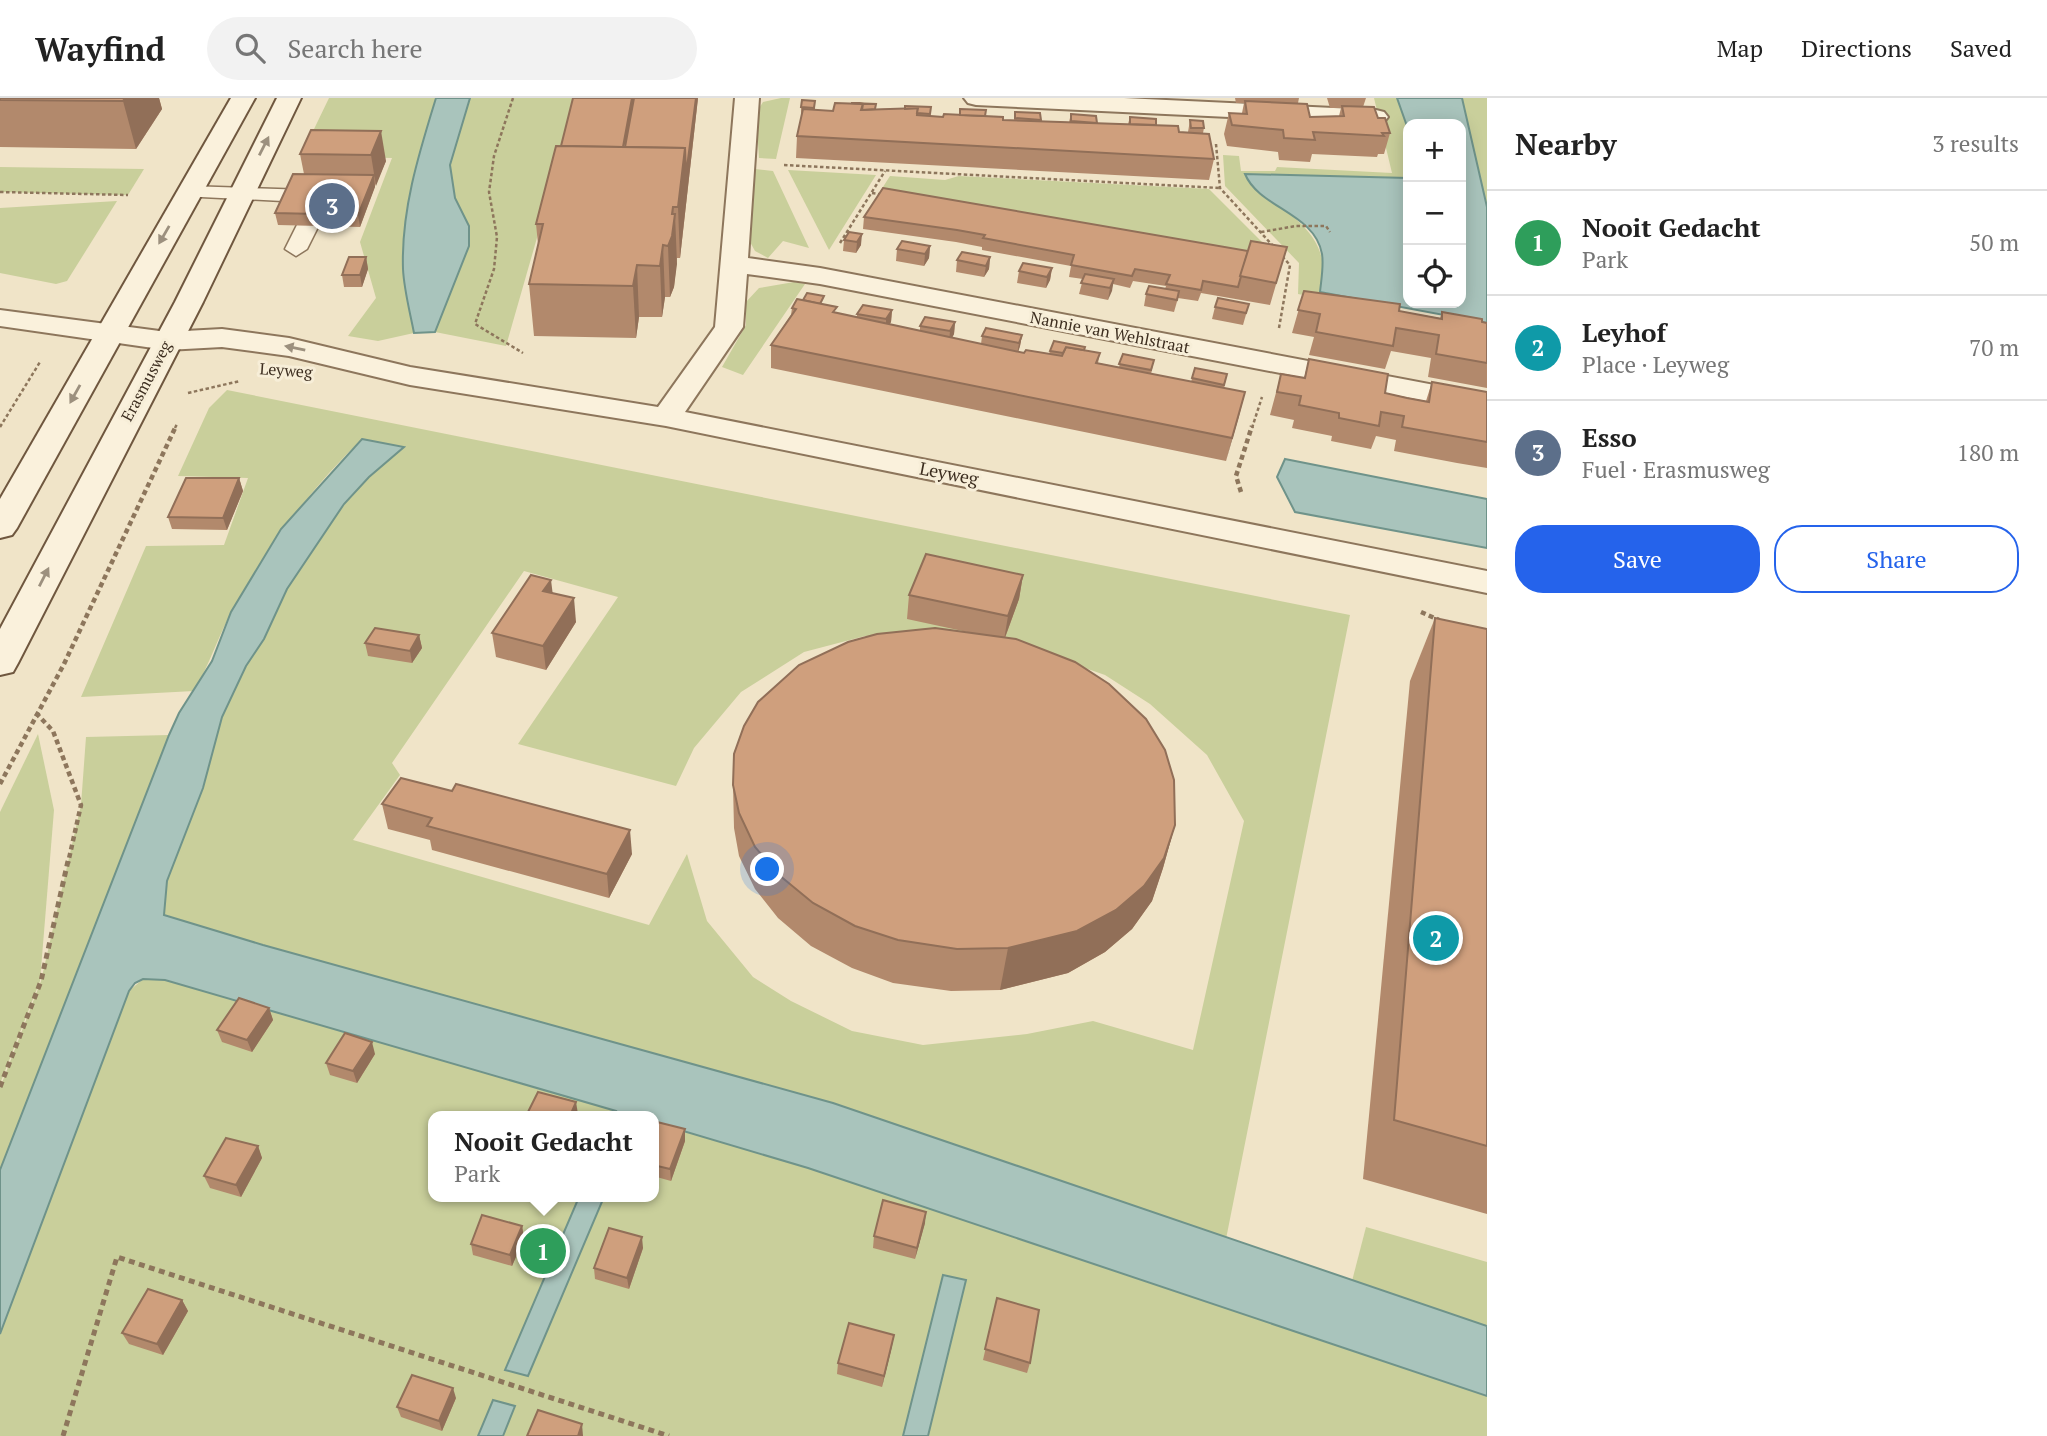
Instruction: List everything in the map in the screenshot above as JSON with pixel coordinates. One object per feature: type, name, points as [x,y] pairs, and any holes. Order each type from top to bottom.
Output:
[{"type":"street","points":[[0,528],[243,98]]},
{"type":"street","name":"Erasmusweg","points":[[0,663],[289,98]]},
{"type":"street","points":[[666,417],[729,327],[747,98]]},
{"type":"street","points":[[976,98],[1376,117]]},
{"type":"street","name":"Nannie van Wehlstraat","points":[[733,264],[820,276],[1487,404]]},
{"type":"street","name":"Leyweg","points":[[0,318],[167,341],[209,362],[272,370],[410,376],[666,417],[1487,582]]},
{"type":"lane","points":[[188,192],[309,196],[316,209],[296,249]]},
{"type":"path","points":[[513,98],[494,156],[489,192],[497,237],[494,269],[475,324],[529,357]]},
{"type":"path","points":[[1212,109],[1220,188],[1290,265]]},
{"type":"path","points":[[743,163],[1220,188]]},
{"type":"path","points":[[834,253],[886,170]]},
{"type":"path","points":[[0,192],[128,195]]},
{"type":"path","points":[[872,193],[886,195]]},
{"type":"path","points":[[1261,232],[1306,226],[1326,226],[1330,232]]},
{"type":"path","points":[[1276,262],[1290,265]]},
{"type":"path","points":[[1244,499],[1236,476],[1273,363],[1290,265]]},
{"type":"path","points":[[1,424],[35,369]]},
{"type":"path","points":[[0,784],[64,664],[180,417]]},
{"type":"path","points":[[0,1087],[41,981],[81,805],[53,731],[36,713]]},
{"type":"path","points":[[62,1436],[117,1257],[669,1436]]},
{"type":"green space","points":[[329,98],[436,98],[412,182],[405,225],[404,277],[414,333],[378,341],[348,336],[376,298],[360,242],[392,158],[301,156]]},
{"type":"green space","points":[[470,98],[577,98],[506,346],[435,332],[469,246],[469,226],[455,198],[450,165]]},
{"type":"green space","points":[[790,98],[776,159],[759,158],[756,113],[763,102]]},
{"type":"green space","points":[[1374,98],[1397,98],[1404,119],[1403,178],[1245,174],[1256,189],[1296,219],[1314,240],[1323,266],[1319,298],[1298,294],[1299,263],[1225,186],[1223,155],[1239,156],[1241,171],[1275,171],[1277,167],[1392,173]]},
{"type":"green space","points":[[1462,98],[1487,98],[1487,207]]},
{"type":"green space","points":[[0,167],[144,169],[128,195],[0,192]]},
{"type":"green space","points":[[755,169],[773,171],[809,248],[783,241],[768,258],[755,251],[749,240]]},
{"type":"green space","points":[[788,170],[876,175],[829,250]]},
{"type":"green space","points":[[890,176],[945,180],[959,176],[1209,189],[1279,259],[881,190]]},
{"type":"green space","points":[[117,201],[67,281],[56,284],[0,273],[0,208]]},
{"type":"green space","points":[[794,282],[805,284],[743,375],[722,367],[746,325],[746,302],[759,288]]},
{"type":"green space","points":[[227,390],[1350,615],[1226,1239],[833,1103],[164,915],[167,881],[203,788],[222,717],[246,665],[264,639],[287,589],[344,504],[369,477],[403,448],[362,439],[325,478],[291,519],[246,586],[194,691],[81,697],[146,546],[224,545],[248,478],[178,476],[209,408]],"holes":[[[524,571],[618,597],[518,744],[676,786],[694,748],[741,692],[804,652],[865,636],[942,634],[1039,652],[1105,675],[1150,704],[1207,755],[1244,821],[1193,1050],[1093,1021],[1027,1034],[923,1045],[852,1031],[791,1001],[753,977],[707,921],[687,854],[649,925],[353,840],[400,775],[392,763]]]},
{"type":"green space","points":[[38,734],[54,810],[40,981],[0,1084],[0,812]]},
{"type":"green space","points":[[169,735],[0,1170],[0,1088],[41,981],[81,805],[86,737]]},
{"type":"green space","points":[[143,979],[165,980],[280,1011],[616,1111],[428,1111],[428,1202],[659,1202],[659,1124],[808,1168],[1487,1396],[1487,1436],[0,1436],[0,1334],[129,991]]},
{"type":"green space","points":[[1366,1227],[1487,1262],[1487,1326],[1352,1281]]},
{"type":"water","points":[[436,98],[470,98],[450,165],[455,198],[469,226],[469,246],[435,332],[414,333],[404,277],[405,225],[418,161]]},
{"type":"water","points":[[1397,98],[1462,98],[1487,207],[1487,323],[1406,308],[1466,308],[1466,119],[1404,119]]},
{"type":"water","points":[[1245,174],[1403,178],[1403,307],[1320,292],[1323,259],[1317,240],[1309,229],[1252,186]]},
{"type":"water","points":[[362,439],[404,447],[369,477],[344,504],[287,589],[264,639],[246,666],[222,717],[203,788],[167,881],[164,915],[833,1103],[1487,1326],[1487,1396],[808,1168],[659,1124],[659,1111],[616,1111],[165,980],[143,979],[135,983],[129,991],[0,1334],[0,1170],[169,735],[179,713],[212,661],[231,612],[281,529]]},
{"type":"water","points":[[1285,459],[1487,499],[1487,548],[1295,512],[1277,477]]},
{"type":"water","points":[[577,1202],[602,1202],[528,1376],[505,1370]]},
{"type":"water","points":[[943,1275],[966,1280],[928,1436],[903,1436]]},
{"type":"water","points":[[493,1400],[515,1406],[503,1436],[478,1436]]},
{"type":"building","points":[[0,98],[125,98],[123,101]]},
{"type":"building","points":[[573,98],[632,98],[623,147],[561,146]]},
{"type":"building","points":[[634,98],[696,98],[686,175],[685,148],[625,147]]},
{"type":"building","points":[[802,100],[815,101],[814,108],[801,107]]},
{"type":"building","points":[[1245,101],[1307,104],[1310,117],[1344,116],[1342,106],[1374,107],[1378,118],[1385,118],[1390,133],[1382,133],[1384,136],[1313,132],[1315,140],[1284,138],[1283,130],[1232,125],[1229,113],[1247,114]]},
{"type":"building","points":[[835,103],[863,104],[861,110],[918,108],[917,115],[943,117],[944,114],[1003,117],[1003,120],[1178,126],[1179,132],[1209,134],[1214,159],[797,136],[803,109],[833,111]]},
{"type":"building","points":[[851,103],[876,104],[875,109],[862,110],[863,104]]},
{"type":"building","points":[[905,106],[931,107],[930,114],[917,113],[918,108],[905,109]]},
{"type":"building","points":[[960,109],[986,110],[985,116],[960,115]]},
{"type":"building","points":[[1015,112],[1040,113],[1041,120],[1015,118]]},
{"type":"building","points":[[1071,114],[1096,116],[1097,123],[1071,121]]},
{"type":"building","points":[[1130,117],[1156,119],[1156,125],[1130,124]]},
{"type":"building","points":[[1190,120],[1203,121],[1204,128],[1191,128]]},
{"type":"building","points":[[311,130],[381,131],[371,155],[300,154]]},
{"type":"building","points":[[556,146],[685,148],[678,207],[673,207],[672,214],[675,214],[672,236],[668,246],[663,245],[660,266],[637,265],[633,286],[529,284],[543,224],[536,224]]},
{"type":"building","points":[[293,174],[374,175],[358,215],[275,213]]},
{"type":"building","points":[[883,188],[1248,251],[1238,287],[1203,281],[1201,290],[1166,284],[1170,275],[1135,269],[1132,276],[1071,265],[1074,255],[983,238],[985,235],[864,217]]},
{"type":"building","points":[[849,232],[862,234],[857,242],[844,240]]},
{"type":"building","points":[[902,241],[930,246],[925,254],[897,249]]},
{"type":"building","points":[[1251,241],[1287,247],[1276,283],[1240,276]]},
{"type":"building","points":[[962,252],[990,257],[986,266],[957,260]]},
{"type":"building","points":[[349,257],[366,257],[360,275],[342,275]]},
{"type":"building","points":[[1023,263],[1052,268],[1047,277],[1019,271]]},
{"type":"building","points":[[1085,274],[1114,279],[1110,288],[1081,283]]},
{"type":"building","points":[[1149,286],[1179,291],[1177,300],[1146,294]]},
{"type":"building","points":[[1304,291],[1400,304],[1399,311],[1442,319],[1442,312],[1482,319],[1482,322],[1487,323],[1487,363],[1436,354],[1439,335],[1396,328],[1393,346],[1316,332],[1320,314],[1298,310]]},
{"type":"building","points":[[807,293],[824,296],[820,304],[803,300]]},
{"type":"building","points":[[1218,298],[1249,304],[1246,313],[1215,307]]},
{"type":"building","points":[[797,299],[837,307],[833,312],[1024,353],[1026,350],[1062,356],[1066,347],[1100,353],[1096,363],[1245,392],[1232,438],[771,345],[796,309],[792,308]]},
{"type":"building","points":[[863,305],[892,310],[886,319],[857,314]]},
{"type":"building","points":[[925,317],[955,322],[950,331],[920,326]]},
{"type":"building","points":[[986,328],[1022,335],[1019,343],[982,336]]},
{"type":"building","points":[[1054,341],[1085,347],[1084,350],[1066,347],[1063,353],[1050,351]]},
{"type":"building","points":[[1123,354],[1154,360],[1151,370],[1119,364]]},
{"type":"building","points":[[1309,359],[1388,374],[1385,393],[1407,398],[1429,402],[1432,382],[1487,392],[1487,442],[1402,427],[1404,416],[1381,412],[1379,426],[1339,418],[1339,413],[1299,405],[1301,396],[1277,392],[1281,374],[1305,378]]},
{"type":"building","points":[[1195,368],[1227,374],[1224,385],[1192,378]]},
{"type":"building","points":[[186,478],[239,478],[223,518],[168,517]]},
{"type":"building","points":[[926,554],[1023,575],[1008,616],[909,595]]},
{"type":"building","points":[[531,575],[551,580],[543,591],[574,598],[543,646],[492,633]]},
{"type":"building","points":[[1435,618],[1487,629],[1487,1146],[1394,1120]]},
{"type":"building","points":[[375,628],[419,635],[410,651],[365,643]]},
{"type":"building","points":[[935,628],[1016,639],[1075,662],[1109,684],[1146,719],[1165,750],[1174,780],[1175,825],[1164,858],[1144,886],[1116,910],[1077,931],[1008,948],[957,949],[898,940],[855,926],[813,903],[779,875],[755,847],[739,813],[733,785],[734,754],[744,726],[758,702],[799,665],[848,642],[877,634]]},
{"type":"building","points":[[401,778],[452,791],[456,784],[630,830],[607,874],[427,826],[432,818],[382,804]]},
{"type":"building","points":[[239,998],[269,1008],[247,1040],[217,1030]]},
{"type":"building","points":[[345,1033],[372,1042],[353,1071],[326,1063]]},
{"type":"building","points":[[538,1092],[576,1102],[572,1111],[528,1111]]},
{"type":"building","points":[[659,1122],[685,1129],[670,1169],[659,1166]]},
{"type":"building","points":[[226,1138],[258,1146],[236,1185],[204,1176]]},
{"type":"building","points":[[883,1200],[926,1212],[917,1248],[874,1236]]},
{"type":"building","points":[[482,1215],[522,1226],[510,1255],[471,1244]]},
{"type":"building","points":[[609,1228],[642,1237],[627,1278],[594,1268]]},
{"type":"building","points":[[148,1289],[182,1300],[157,1344],[122,1333]]},
{"type":"building","points":[[997,1298],[1039,1310],[1030,1363],[985,1349]]},
{"type":"building","points":[[849,1323],[894,1335],[884,1376],[838,1363]]},
{"type":"building","points":[[412,1375],[453,1388],[439,1421],[397,1407]]},
{"type":"building","points":[[538,1410],[582,1424],[578,1436],[527,1436]]},
{"type":"place","name":"Esso","points":[[332,206]]},
{"type":"place","name":"Leyhof","points":[[1436,938]]},
{"type":"place","name":"Nooit Gedacht","points":[[543,1251]]}]
